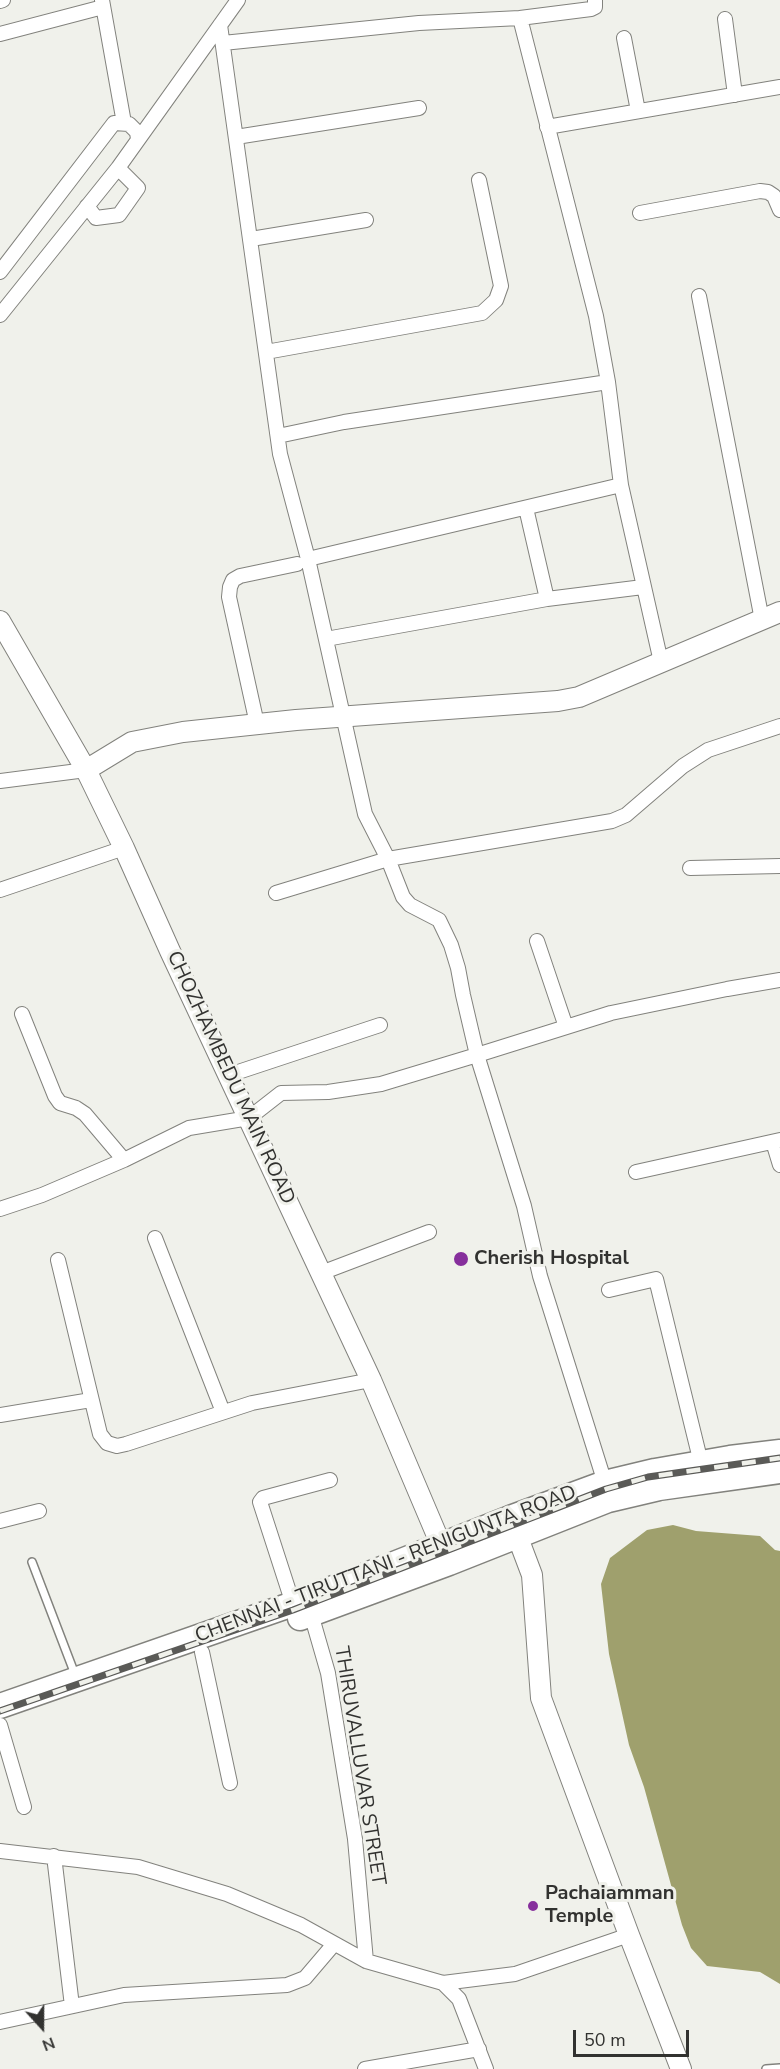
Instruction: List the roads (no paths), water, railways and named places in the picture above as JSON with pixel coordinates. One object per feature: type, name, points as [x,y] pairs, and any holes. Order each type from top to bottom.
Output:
[{"type":"highway","name":"CHENNAI - TIRUTTANI - RENIGUNTA ROAD","points":[[0,1706],[76,1679],[302,1609],[514,1527],[605,1483],[655,1471],[780,1452]]},
{"type":"highway","name":"CHENNAI - TIRUTTANI - RENIGUNTA ROAD","points":[[302,1609],[441,1545],[659,1488],[780,1471]]},
{"type":"highway","name":"CHENNAI - TIRUTTANI - RENIGUNTA ROAD","points":[[0,1723],[202,1652],[267,1621]]},
{"type":"street","points":[[0,315],[118,168],[238,0]]},
{"type":"street","points":[[223,43],[419,23],[520,18],[591,9],[595,7],[595,0]]},
{"type":"street","points":[[0,34],[102,4],[124,123]]},
{"type":"street","points":[[520,18],[596,316],[608,382],[621,485],[661,662]]},
{"type":"street","points":[[724,19],[735,95]]},
{"type":"street","points":[[220,25],[280,454],[302,562],[326,639],[364,814],[388,859],[403,897],[410,905],[439,921],[451,945],[477,1055],[524,1206],[540,1276],[605,1483]]},
{"type":"street","points":[[624,38],[638,111]]},
{"type":"street","points":[[547,127],[780,87]]},
{"type":"street","points":[[236,137],[419,108]]},
{"type":"street","points":[[0,272],[114,123],[129,124],[137,132],[138,139]]},
{"type":"street","points":[[87,206],[96,218],[118,215],[138,188],[118,168]]},
{"type":"street","points":[[266,352],[482,313],[496,300],[501,286],[479,180]]},
{"type":"street","points":[[640,213],[760,191],[774,196],[780,210]]},
{"type":"street","points":[[251,239],[366,220]]},
{"type":"street","points":[[699,296],[762,620]]},
{"type":"street","points":[[278,436],[344,422],[608,382]]},
{"type":"street","points":[[257,724],[229,597],[233,580],[240,576],[621,485]]},
{"type":"street","points":[[525,508],[547,599]]},
{"type":"street","points":[[326,639],[547,599],[643,587]]},
{"type":"street","points":[[0,781],[86,770],[132,742],[183,732],[257,724],[558,701],[579,697],[780,612]]},
{"type":"street","name":"CHOZHAMBEDU MAIN ROAD","points":[[0,621],[86,770],[371,1380],[441,1545]]},
{"type":"street","points":[[276,892],[388,859],[612,821],[626,815],[683,766],[708,750],[780,726]]},
{"type":"street","points":[[0,890],[123,848]]},
{"type":"street","points":[[690,868],[780,866]]},
{"type":"street","points":[[537,941],[566,1027]]},
{"type":"street","points":[[0,1209],[42,1195],[124,1160],[189,1128],[249,1118],[281,1093],[328,1092],[381,1084],[623,1011],[780,980]]},
{"type":"street","points":[[22,1014],[55,1096],[60,1103],[76,1108],[85,1114],[124,1160]]},
{"type":"street","points":[[229,1075],[380,1025]]},
{"type":"street","points":[[636,1172],[777,1141],[780,1165]]},
{"type":"street","points":[[321,1273],[429,1232]]},
{"type":"street","points":[[155,1238],[223,1412]]},
{"type":"street","points":[[58,1260],[100,1434],[107,1443],[117,1446],[252,1403],[371,1380]]},
{"type":"street","points":[[609,1290],[656,1279],[701,1463]]},
{"type":"street","points":[[0,1414],[91,1400]]},
{"type":"street","name":"THIRUVALLUVAR STREET","points":[[330,1480],[263,1498],[260,1502],[328,1673],[353,1827],[366,1961]]},
{"type":"street","points":[[0,1521],[39,1511]]},
{"type":"street","points":[[514,1527],[532,1575],[541,1698],[681,2069]]},
{"type":"street","points":[[202,1652],[230,1783]]},
{"type":"street","points":[[0,1723],[24,1807]]},
{"type":"street","points":[[0,1851],[138,1868],[227,1894],[301,1925],[366,1961],[443,1983],[459,1999],[486,2069]]},
{"type":"street","points":[[54,1856],[72,2006]]},
{"type":"street","points":[[443,1983],[515,1974],[629,1935]]},
{"type":"street","points":[[0,2022],[137,1994],[287,1985],[305,1978],[334,1944]]},
{"type":"street","points":[[365,2069],[479,2049]]},
{"type":"lane","points":[[32,1562],[76,1679]]},
{"type":"lane","points":[[766,2069],[780,2068]]},
{"type":"railway","points":[[0,1711],[293,1610],[606,1489],[648,1477],[780,1458]]},
{"type":"place","name":"Cherish Hospital","points":[[461,1259]]},
{"type":"place","name":"Pachaiamman Temple","points":[[533,1906]]}]
